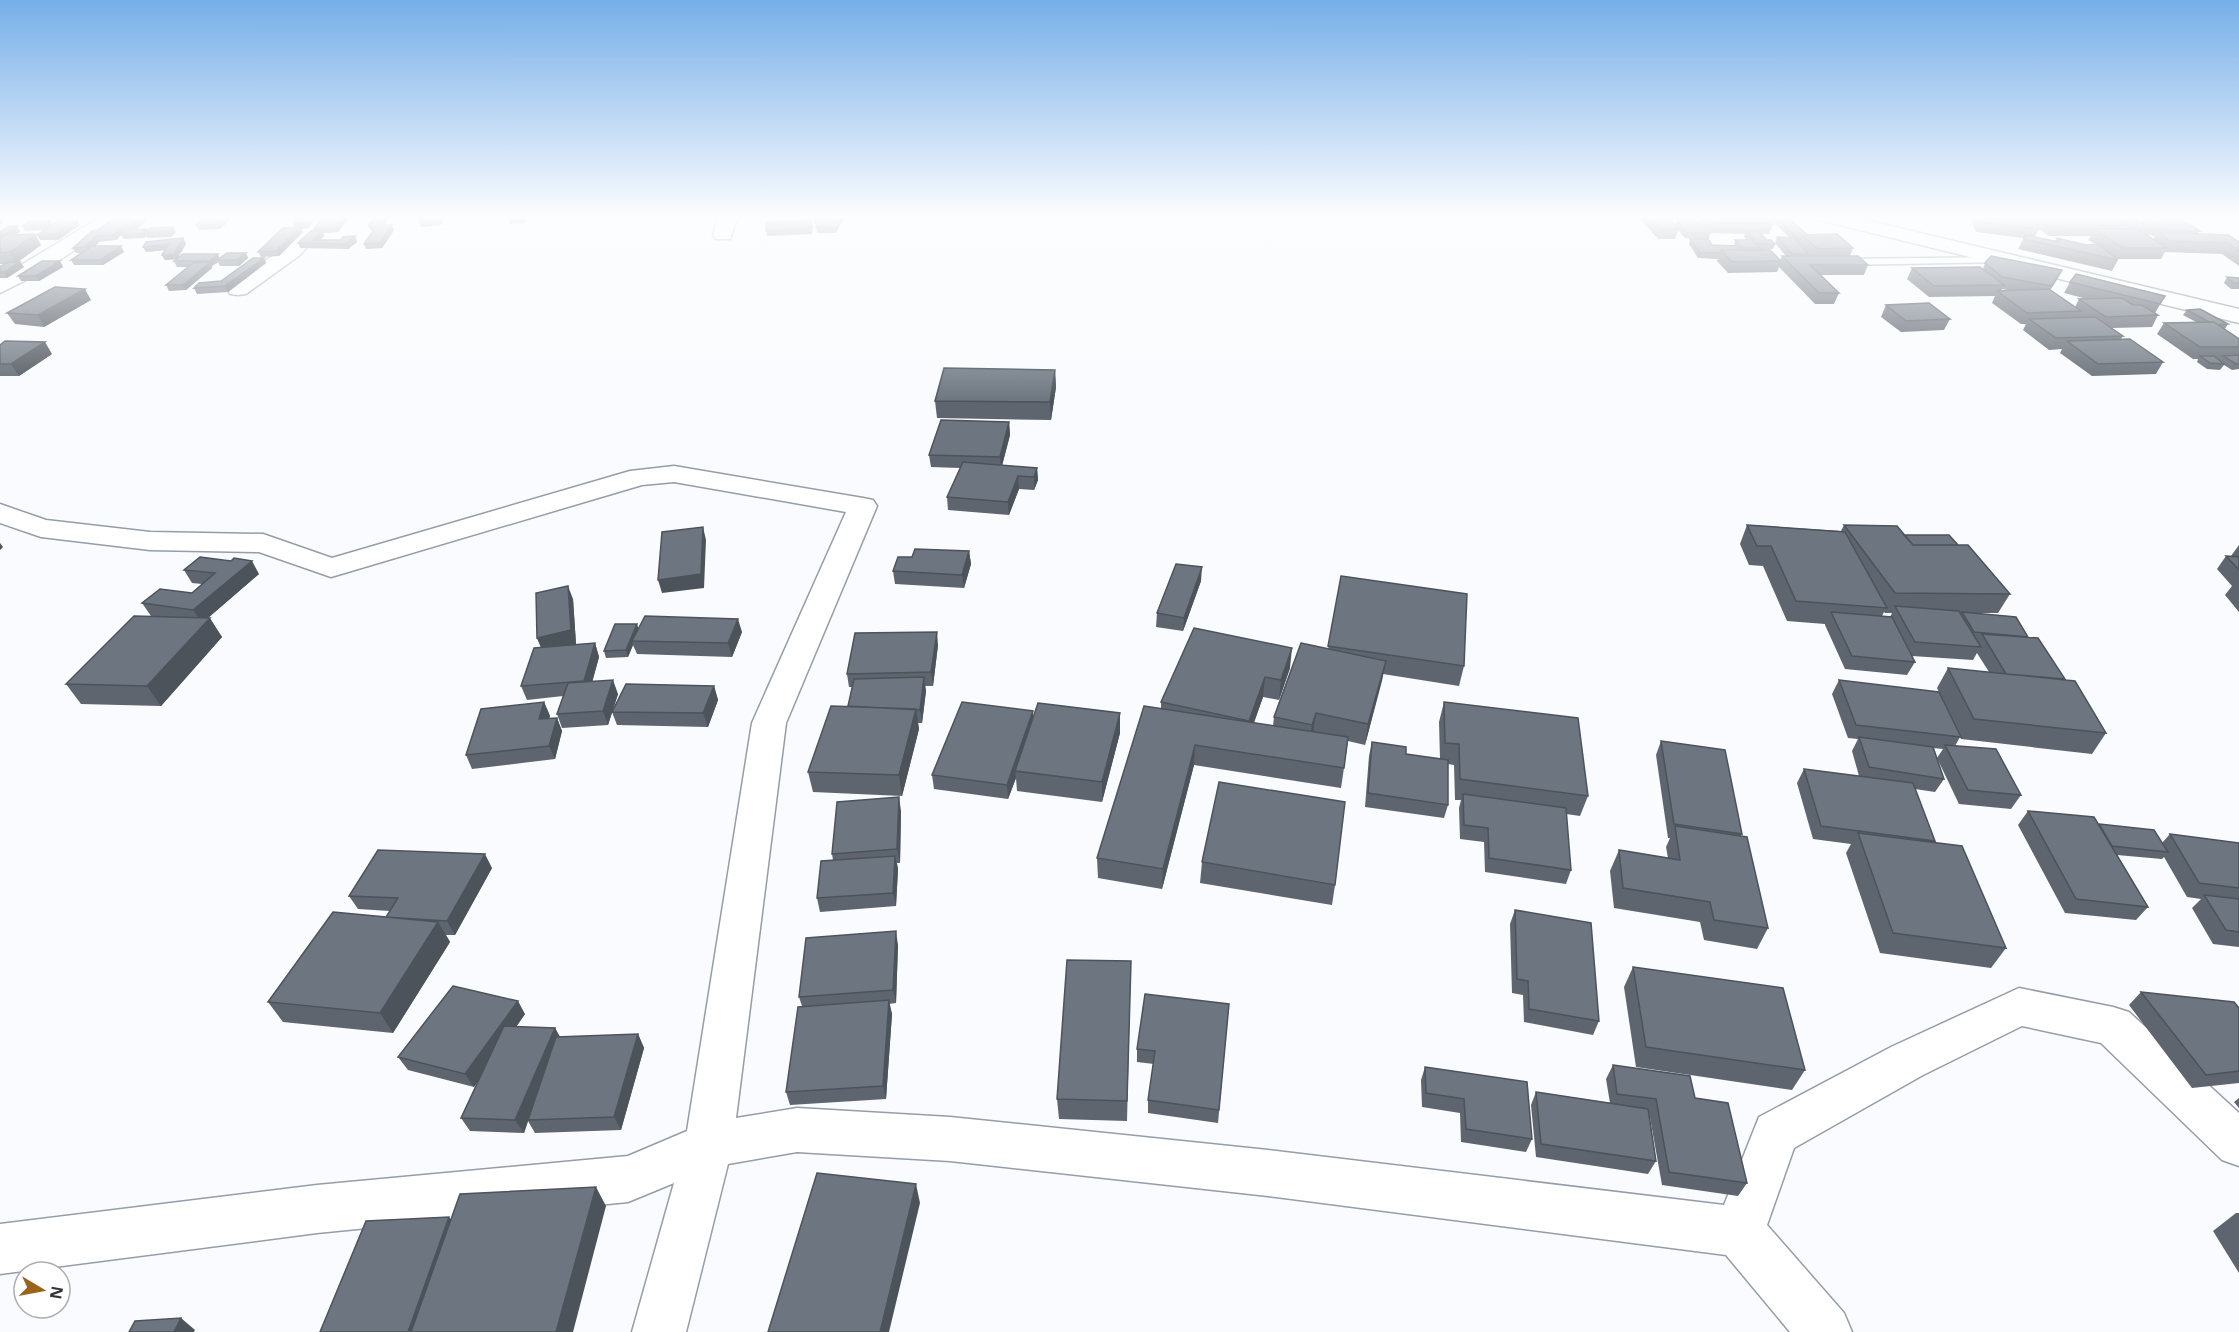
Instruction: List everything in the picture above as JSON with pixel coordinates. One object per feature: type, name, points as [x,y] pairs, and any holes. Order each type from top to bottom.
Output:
[{"type":"street","points":[[0,287],[16,278]]},
{"type":"street","points":[[238,289],[254,278]]},
{"type":"street","points":[[2084,278],[2239,316]]},
{"type":"street","points":[[0,513],[41,528],[150,541],[264,543],[332,568],[639,477],[674,474],[863,506],[769,723],[709,1145],[659,1332]]},
{"type":"street","points":[[1739,1232],[1776,1133],[1907,1061],[2019,1006],[2112,1026],[2239,1144]]},
{"type":"street","points":[[0,1249],[317,1209],[628,1179],[709,1145],[797,1130],[951,1139],[1268,1173],[1739,1232],[1825,1332]]},
{"type":"building","points":[[174,278],[191,278],[183,285],[166,285]]},
{"type":"building","points":[[225,278],[236,278],[225,286],[194,288],[199,283],[221,281]]},
{"type":"building","points":[[1804,278],[1824,278],[1839,293],[1819,293]]},
{"type":"building","points":[[1924,278],[1995,278],[2004,285],[1934,286]]},
{"type":"building","points":[[2008,278],[2057,278],[2052,286]]},
{"type":"building","points":[[2073,278],[2093,278],[2165,296],[2160,304],[2070,282]]},
{"type":"building","points":[[2228,278],[2239,278],[2239,283],[2234,283]]},
{"type":"building","points":[[55,287],[85,289],[38,315],[7,313]]},
{"type":"building","points":[[2049,289],[2081,311],[2027,313],[1997,291]]},
{"type":"building","points":[[2122,298],[2133,305],[2142,305],[2158,315],[2106,317],[2079,299]]},
{"type":"building","points":[[1929,303],[1950,319],[1906,321],[1886,305]]},
{"type":"building","points":[[2200,309],[2228,324],[2218,325],[2209,322],[2187,310]]},
{"type":"building","points":[[2095,317],[2123,336],[2056,338],[2029,319]]},
{"type":"building","points":[[2214,322],[2239,339],[2239,347],[2200,347],[2164,323]]},
{"type":"building","points":[[2130,339],[2163,362],[2098,364],[2067,341]]},
{"type":"building","points":[[5,341],[45,342],[11,364],[0,364],[0,345]]},
{"type":"building","points":[[2239,355],[2239,364],[2223,356]]},
{"type":"building","points":[[2200,356],[2214,356],[2224,364],[2210,363]]},
{"type":"building","points":[[944,368],[1055,370],[1050,402],[935,401]]},
{"type":"building","points":[[941,420],[1009,422],[1000,457],[929,455]]},
{"type":"building","points":[[963,462],[1037,468],[1034,477],[1018,476],[1008,502],[947,497]]},
{"type":"building","points":[[1747,525],[1845,532],[1887,608],[1796,601],[1771,546],[1757,546]]},
{"type":"building","points":[[1844,525],[1897,526],[1913,545],[1968,545],[2010,594],[1895,593]]},
{"type":"building","points":[[703,527],[701,574],[658,580],[662,532]]},
{"type":"building","points":[[1904,535],[1949,535],[1958,545],[1913,545]]},
{"type":"building","points":[[915,549],[969,551],[962,575],[893,571],[898,557],[912,557]]},
{"type":"building","points":[[2226,556],[2239,557],[2239,570]]},
{"type":"building","points":[[200,557],[252,561],[193,610],[142,603],[160,589],[192,593],[215,573],[184,570]]},
{"type":"building","points":[[1176,564],[1202,567],[1184,618],[1157,613]]},
{"type":"building","points":[[1341,576],[1467,594],[1464,666],[1328,646]]},
{"type":"building","points":[[568,586],[571,630],[537,638],[536,593]]},
{"type":"building","points":[[1895,606],[1959,611],[1981,647],[1915,642]]},
{"type":"building","points":[[1831,612],[1892,617],[1915,662],[1852,656]]},
{"type":"building","points":[[1962,612],[2016,617],[2028,637],[1974,632]]},
{"type":"building","points":[[134,616],[210,618],[147,686],[66,684]]},
{"type":"building","points":[[645,616],[738,619],[728,643],[632,641]]},
{"type":"building","points":[[615,624],[637,624],[626,650],[604,651]]},
{"type":"building","points":[[1194,628],[1292,648],[1281,680],[1265,677],[1249,721],[1161,702]]},
{"type":"building","points":[[937,632],[931,672],[847,674],[855,633]]},
{"type":"building","points":[[1982,634],[2038,638],[2065,679],[2006,674]]},
{"type":"building","points":[[595,643],[584,681],[521,686],[534,648]]},
{"type":"building","points":[[1301,643],[1386,661],[1368,724],[1316,713],[1312,725],[1274,717]]},
{"type":"building","points":[[1948,668],[2075,681],[2106,733],[1974,719]]},
{"type":"building","points":[[924,677],[920,710],[848,706],[854,679]]},
{"type":"building","points":[[613,680],[603,711],[557,714],[568,683]]},
{"type":"building","points":[[1839,680],[1939,692],[1961,737],[1856,725]]},
{"type":"building","points":[[626,684],[714,686],[703,713],[612,712]]},
{"type":"building","points":[[544,702],[539,719],[557,718],[549,746],[466,755],[481,709]]},
{"type":"building","points":[[962,702],[1033,711],[1007,785],[932,775]]},
{"type":"building","points":[[1444,702],[1578,718],[1588,796],[1460,779],[1459,744],[1445,743]]},
{"type":"building","points":[[1038,703],[1120,713],[1102,782],[1015,771]]},
{"type":"building","points":[[831,706],[916,709],[899,775],[808,772]]},
{"type":"building","points":[[1144,706],[1348,737],[1344,768],[1195,745],[1163,869],[1097,858]]},
{"type":"building","points":[[1859,737],[1933,747],[1944,779],[1869,767]]},
{"type":"building","points":[[1661,741],[1725,750],[1742,834],[1674,824]]},
{"type":"building","points":[[1372,742],[1406,747],[1406,754],[1448,760],[1448,805],[1368,793]]},
{"type":"building","points":[[1945,745],[1996,749],[2021,795],[1968,790]]},
{"type":"building","points":[[1804,769],[1913,783],[1935,841],[1821,826]]},
{"type":"building","points":[[1219,782],[1345,802],[1335,885],[1202,862]]},
{"type":"building","points":[[1463,794],[1566,808],[1571,870],[1489,858],[1488,828],[1464,825]]},
{"type":"building","points":[[899,797],[897,849],[832,854],[837,802]]},
{"type":"building","points":[[2028,811],[2094,817],[2148,907],[2076,899]]},
{"type":"building","points":[[2099,824],[2154,830],[2168,852],[2112,846]]},
{"type":"building","points":[[1675,826],[1747,837],[1768,928],[1714,920],[1710,902],[1623,888],[1619,850],[1680,860]]},
{"type":"building","points":[[1858,833],[1962,846],[2006,948],[1893,933]]},
{"type":"building","points":[[2170,834],[2239,843],[2239,888],[2199,883]]},
{"type":"building","points":[[378,850],[485,854],[447,921],[386,917],[398,898],[349,896]]},
{"type":"building","points":[[895,856],[893,893],[817,898],[821,861]]},
{"type":"building","points":[[2204,895],[2239,899],[2239,932],[2226,930]]},
{"type":"building","points":[[1515,910],[1591,923],[1599,1021],[1529,1009],[1528,981],[1517,979]]},
{"type":"building","points":[[333,912],[438,922],[380,1013],[268,1002]]},
{"type":"building","points":[[896,931],[893,990],[799,997],[806,938]]},
{"type":"building","points":[[1067,960],[1131,961],[1127,1101],[1057,1099]]},
{"type":"building","points":[[1633,967],[1783,988],[1805,1070],[1646,1047]]},
{"type":"building","points":[[453,986],[518,1001],[465,1074],[398,1057]]},
{"type":"building","points":[[2141,992],[2234,1002],[2239,1008],[2239,1071],[2206,1075]]},
{"type":"building","points":[[1145,994],[1229,1004],[1219,1110],[1148,1100],[1155,1051],[1137,1049]]},
{"type":"building","points":[[889,1000],[883,1086],[786,1092],[798,1007]]},
{"type":"building","points":[[504,1026],[555,1028],[515,1120],[461,1118]]},
{"type":"building","points":[[638,1034],[614,1117],[528,1120],[556,1037]]},
{"type":"building","points":[[1613,1065],[1690,1076],[1695,1098],[1728,1103],[1747,1183],[1669,1172],[1656,1099],[1617,1094]]},
{"type":"building","points":[[1425,1067],[1527,1082],[1532,1139],[1466,1129],[1464,1099],[1426,1093]]},
{"type":"building","points":[[1536,1092],[1648,1109],[1656,1161],[1541,1144]]},
{"type":"building","points":[[817,1173],[916,1184],[880,1332],[768,1332]]},
{"type":"building","points":[[596,1187],[556,1332],[411,1332],[460,1194]]},
{"type":"building","points":[[449,1217],[408,1332],[320,1332],[366,1221]]},
{"type":"building","points":[[181,1318],[174,1332],[129,1332],[135,1321]]}]
